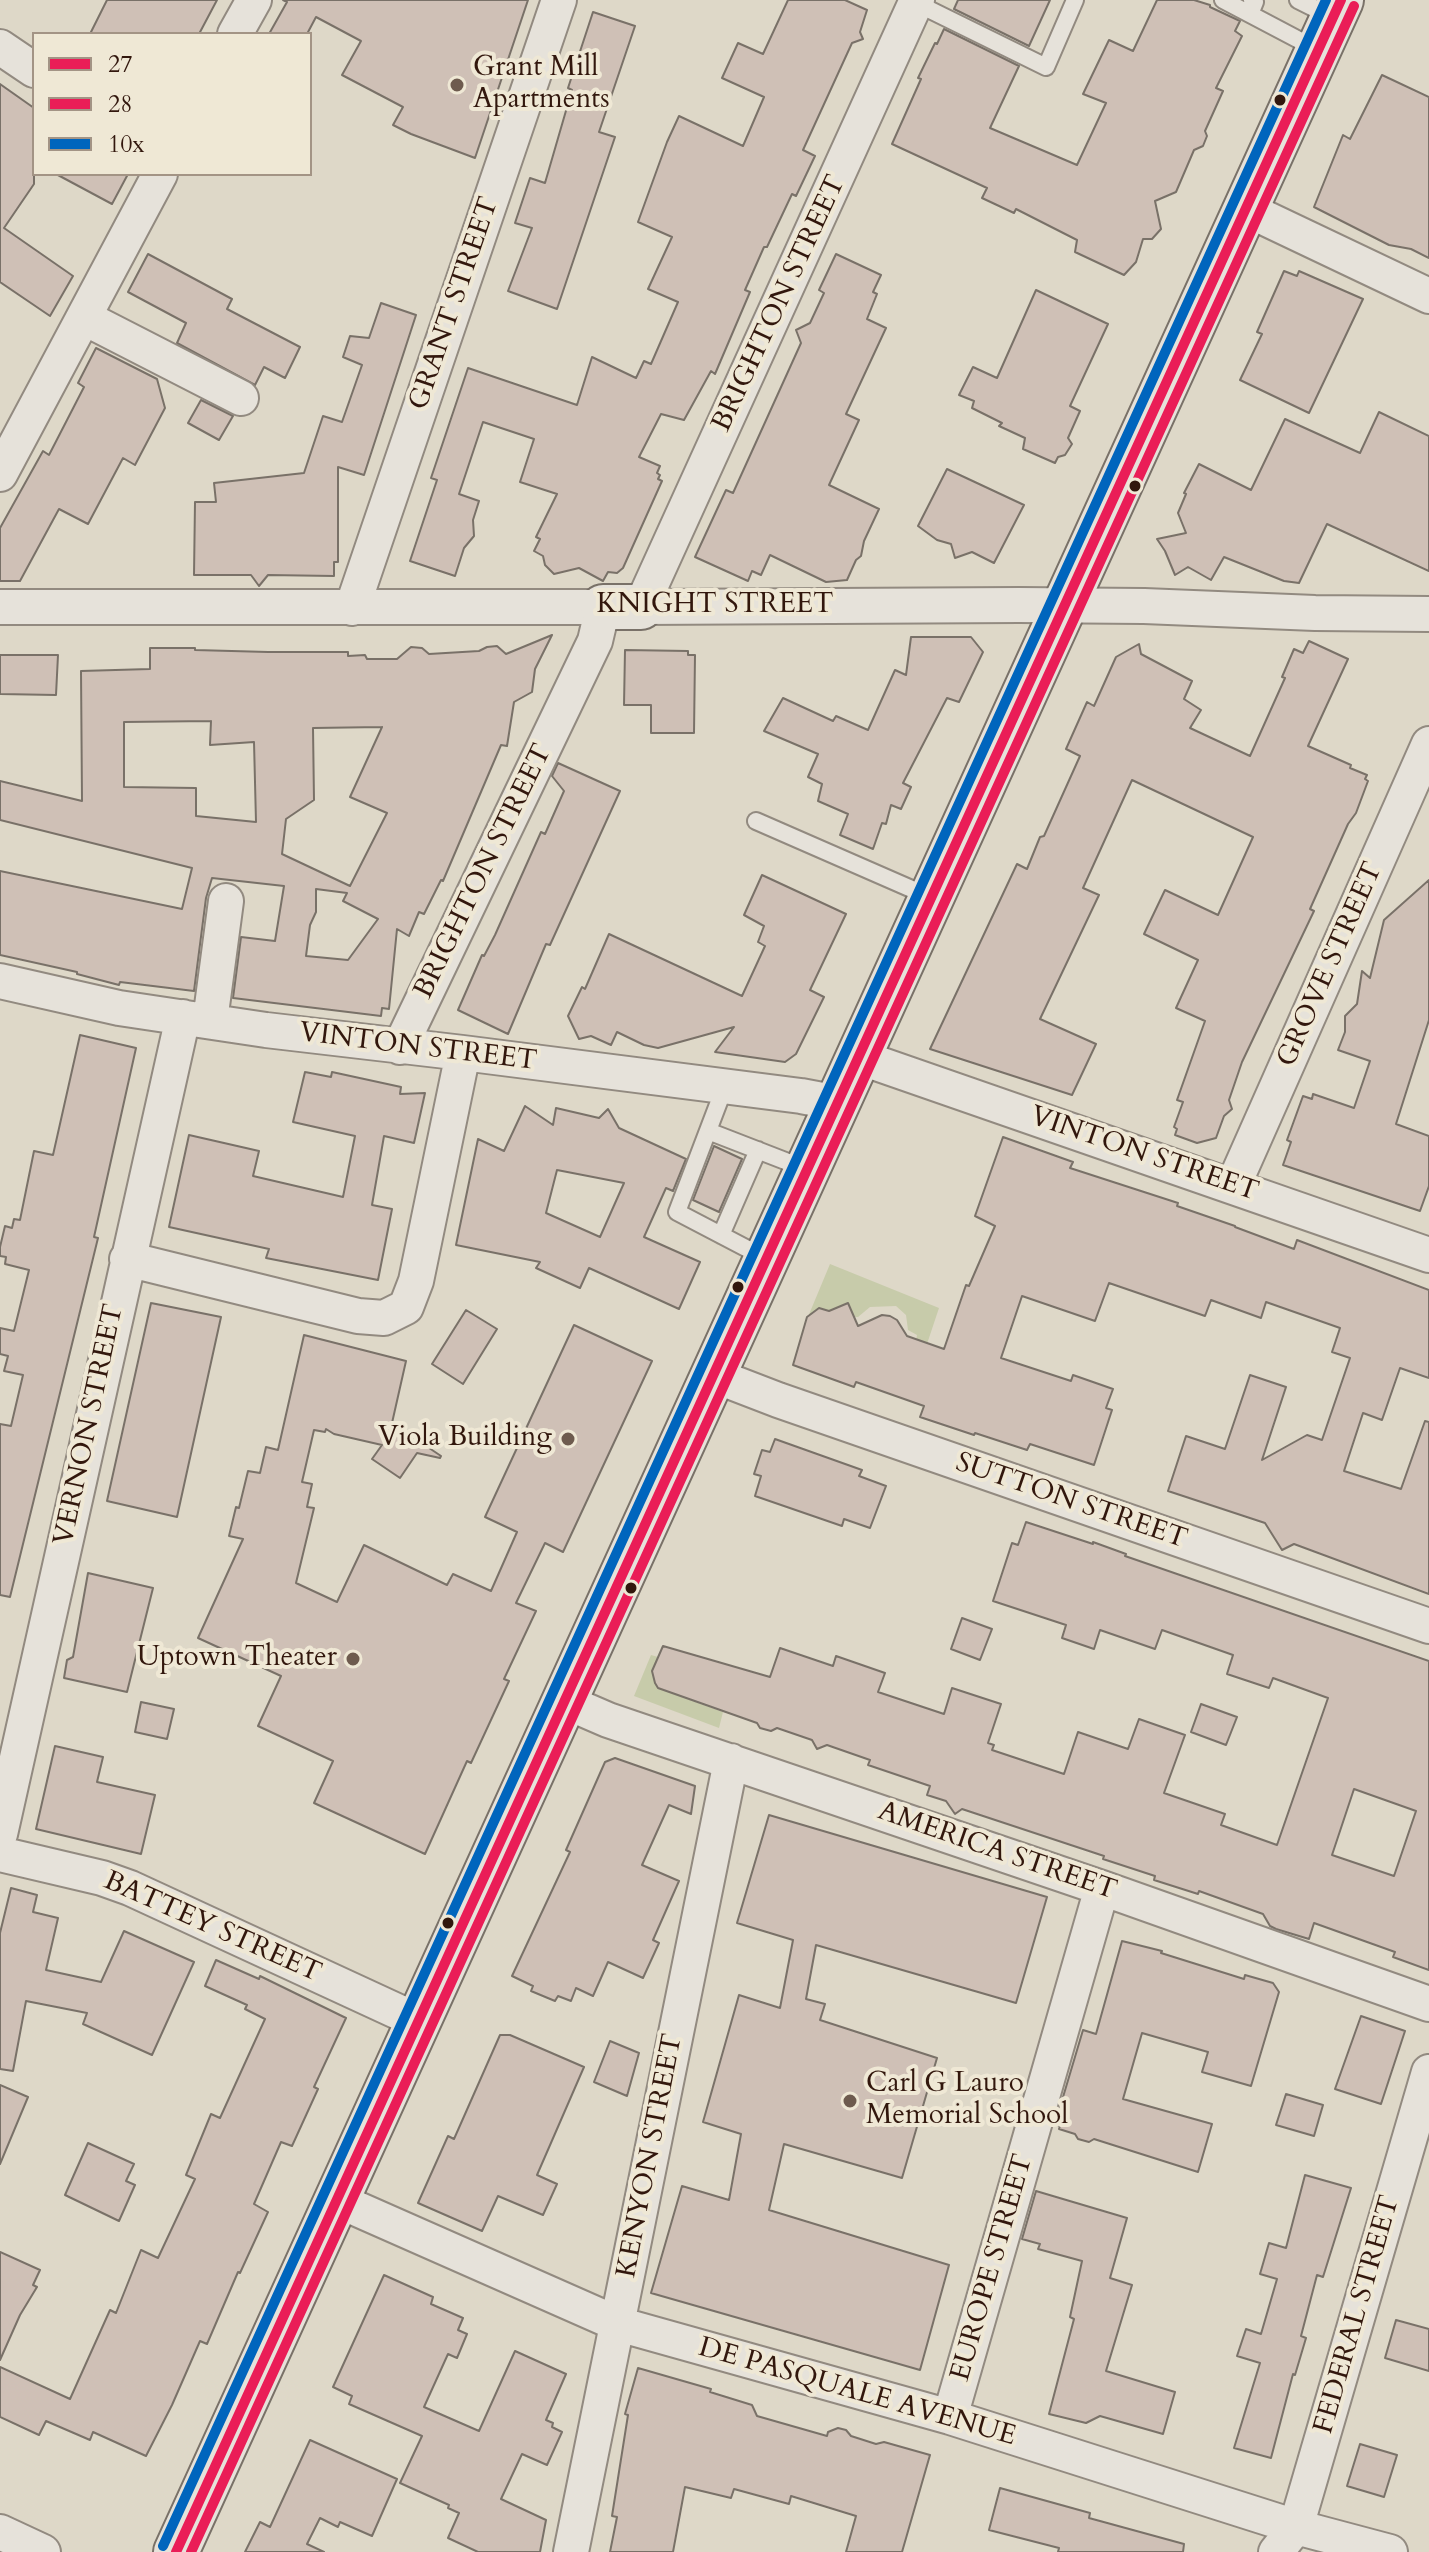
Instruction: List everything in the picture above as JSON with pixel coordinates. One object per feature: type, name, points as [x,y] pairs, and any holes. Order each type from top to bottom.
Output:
[{"type":"main road","points":[[176,2552],[1246,209],[1323,17]]},
{"type":"street","points":[[236,32],[254,0]]},
{"type":"street","name":"GRANT STREET","points":[[352,608],[559,0]]},
{"type":"street","name":"BRIGHTON STREET","points":[[400,1047],[595,641],[622,607],[917,2]]},
{"type":"street","points":[[0,47],[32,69]]},
{"type":"street","points":[[0,474],[159,176]]},
{"type":"street","points":[[1246,209],[1429,296]]},
{"type":"street","points":[[85,318],[241,398]]},
{"type":"street","name":"KNIGHT STREET","points":[[0,607],[1065,606],[1429,614]]},
{"type":"street","name":"GROVE STREET","points":[[1233,1186],[1429,744]]},
{"type":"street","name":"VERNON STREET","points":[[0,1834],[127,1259],[196,1019],[226,901]]},
{"type":"street","name":"VINTON STREET","points":[[0,981],[119,1008],[838,1103]]},
{"type":"street","points":[[127,1259],[358,1316],[384,1318],[406,1307],[416,1281],[463,1053]]},
{"type":"street","name":"VINTON STREET","points":[[859,1057],[1429,1255]]},
{"type":"street","name":"SUTTON STREET","points":[[713,1375],[1429,1626]]},
{"type":"street","name":"AMERICA STREET","points":[[564,1701],[608,1720],[1102,1888],[1429,2004]]},
{"type":"street","name":"KENYON STREET","points":[[571,2552],[731,1761]]},
{"type":"street","name":"BATTEY STREET","points":[[0,1854],[102,1878],[130,1888],[418,2021]]},
{"type":"street","name":"EUROPE STREET","points":[[950,2417],[1102,1888]]},
{"type":"street","name":"FEDERAL STREET","points":[[1286,2540],[1429,2072]]},
{"type":"street","name":"DE PASQUALE AVENUE","points":[[337,2200],[618,2324],[950,2417],[1286,2540],[1390,2552]]},
{"type":"street","points":[[0,2532],[43,2552]]},
{"type":"lane","points":[[917,2],[1046,67],[1075,0]]},
{"type":"lane","points":[[1223,0],[1323,17]]},
{"type":"lane","points":[[756,821],[931,898]]},
{"type":"lane","points":[[725,1086],[677,1212],[767,1259]]},
{"type":"lane","points":[[708,1131],[807,1169]]},
{"type":"lane","points":[[721,1235],[758,1150]]},
{"type":"green space","points":[[830,1264],[939,1308],[925,1350],[915,1347],[917,1335],[908,1330],[906,1315],[896,1306],[870,1307],[858,1317],[854,1317],[851,1308],[842,1305],[833,1309],[832,1314],[821,1308],[811,1314],[805,1324]]},
{"type":"green space","points":[[651,1655],[658,1657],[652,1671],[658,1688],[723,1712],[719,1728],[634,1696]]},
{"type":"building","points":[[107,0],[217,0],[200,32],[91,32]]},
{"type":"building","name":"Grant Mill Apartments","points":[[283,0],[528,0],[475,158],[393,125],[403,107],[342,75],[361,41],[316,17],[308,32],[270,32],[287,2]]},
{"type":"building","points":[[788,0],[845,0],[867,10],[860,32],[863,39],[852,43],[803,150],[815,156],[796,196],[792,194],[767,247],[764,247],[745,290],[750,292],[715,374],[711,371],[684,420],[661,414],[639,457],[660,466],[657,473],[662,481],[623,568],[617,573],[608,572],[603,581],[579,568],[554,574],[545,565],[543,556],[534,551],[540,539],[536,537],[557,494],[520,482],[534,439],[483,422],[459,494],[479,501],[473,520],[474,536],[464,548],[455,576],[410,561],[437,480],[431,478],[468,368],[577,405],[592,357],[636,378],[644,361],[651,364],[678,302],[648,289],[672,237],[638,222],[667,142],[679,116],[743,146],[764,97],[722,78],[738,43],[763,54]]},
{"type":"building","points":[[958,0],[1050,0],[1029,46],[954,9]]},
{"type":"building","points":[[1157,0],[1194,0],[1210,5],[1240,21],[1235,31],[1242,36],[1216,88],[1223,91],[1205,131],[1207,136],[1203,146],[1194,150],[1176,192],[1155,201],[1161,229],[1152,239],[1143,239],[1136,262],[1124,275],[1075,252],[1077,240],[1016,209],[1014,213],[982,198],[987,188],[892,144],[921,79],[918,78],[944,29],[1019,66],[990,128],[1077,165],[1106,103],[1083,94],[1109,40],[1133,51]]},
{"type":"building","points":[[593,12],[635,26],[599,132],[615,137],[557,309],[508,291],[532,228],[515,223],[530,178],[545,183],[572,90],[568,88]]},
{"type":"building","points":[[1382,75],[1429,97],[1429,258],[1411,249],[1389,245],[1314,207],[1343,135],[1350,139]]},
{"type":"building","points":[[0,84],[32,107],[34,176],[34,184],[4,228],[73,276],[50,316],[0,282]]},
{"type":"building","points":[[60,176],[127,176],[112,204]]},
{"type":"building","points":[[148,254],[232,299],[227,309],[300,347],[285,378],[264,367],[255,385],[177,343],[186,323],[128,292]]},
{"type":"building","points":[[836,254],[881,275],[873,292],[877,294],[867,319],[886,328],[846,414],[859,420],[829,485],[879,509],[864,541],[861,556],[847,580],[826,582],[770,555],[761,575],[752,571],[748,581],[695,557],[726,490],[733,493],[801,343],[796,330],[810,323],[824,293],[819,290]]},
{"type":"building","points":[[1284,271],[1297,276],[1299,271],[1363,299],[1309,413],[1240,380],[1262,334],[1257,332]]},
{"type":"building","points":[[1036,290],[1108,324],[1070,406],[1080,411],[1068,438],[1072,444],[1055,463],[1023,449],[1025,438],[999,426],[1002,423],[972,408],[974,401],[959,395],[973,367],[997,378]]},
{"type":"building","points":[[381,303],[416,315],[364,475],[338,467],[338,562],[334,562],[334,576],[268,575],[259,586],[251,575],[194,575],[195,502],[216,502],[214,483],[304,473],[323,416],[342,422],[362,365],[343,357],[350,336],[369,338]]},
{"type":"building","points":[[96,348],[157,379],[165,408],[135,465],[123,458],[88,524],[59,509],[20,581],[0,581],[0,528],[43,451],[49,455],[84,387],[78,383]]},
{"type":"building","points":[[201,400],[233,416],[219,440],[188,423]]},
{"type":"building","points":[[1379,412],[1429,436],[1429,571],[1327,524],[1299,583],[1284,581],[1224,557],[1211,580],[1188,567],[1175,575],[1157,539],[1186,533],[1178,513],[1199,464],[1251,490],[1285,419],[1360,453]]},
{"type":"building","points":[[947,469],[1024,505],[994,563],[972,552],[955,558],[951,544],[937,540],[918,526]]},
{"type":"building","points":[[552,635],[535,669],[532,692],[514,702],[507,746],[501,745],[443,881],[424,914],[419,912],[409,936],[397,929],[389,1009],[382,1008],[381,1016],[233,998],[241,937],[275,941],[284,886],[212,878],[206,898],[194,991],[120,982],[119,985],[0,955],[0,871],[182,909],[192,868],[0,820],[0,781],[82,801],[81,671],[150,669],[150,648],[348,652],[348,656],[365,655],[367,659],[397,659],[411,647],[422,648],[429,654],[479,651],[497,646],[506,654]],"holes":[[[211,721],[210,745],[254,742],[256,822],[196,816],[196,788],[124,787],[124,722]],[[382,727],[350,797],[387,813],[350,886],[282,854],[286,819],[314,800],[313,728]],[[316,889],[347,893],[343,901],[378,919],[348,960],[306,956],[310,925],[316,912]]]},
{"type":"building","points":[[911,637],[971,637],[983,652],[959,702],[947,698],[903,783],[911,787],[901,809],[891,805],[886,824],[882,823],[873,849],[840,835],[848,814],[818,801],[822,784],[808,777],[818,754],[764,731],[783,698],[833,721],[836,716],[868,730],[895,670],[906,675]]},
{"type":"building","points":[[1309,641],[1348,659],[1308,746],[1351,765],[1350,768],[1367,775],[1365,779],[1368,781],[1310,909],[1314,911],[1242,1062],[1229,1100],[1232,1109],[1224,1116],[1216,1138],[1197,1143],[1175,1135],[1177,1129],[1174,1127],[1183,1102],[1177,1100],[1205,1021],[1176,1008],[1198,960],[1144,934],[1165,890],[1218,915],[1253,837],[1132,780],[1083,888],[1099,895],[1040,1019],[1096,1044],[1072,1095],[930,1049],[1017,864],[1027,869],[1040,837],[1044,836],[1080,756],[1066,749],[1087,702],[1094,706],[1116,657],[1139,644],[1141,654],[1192,681],[1184,699],[1201,710],[1190,728],[1250,756],[1285,678],[1282,677],[1294,649],[1303,653]]},
{"type":"building","points":[[625,650],[688,651],[688,655],[695,655],[694,733],[651,733],[651,705],[624,705]]},
{"type":"building","points":[[0,655],[58,655],[56,695],[0,694]]},
{"type":"building","points":[[558,763],[620,791],[550,945],[546,944],[508,1034],[458,1010],[541,832],[545,834],[564,791],[552,776]]},
{"type":"building","points":[[762,875],[846,914],[810,990],[824,997],[796,1054],[785,1062],[715,1052],[734,1027],[658,1048],[617,1032],[611,1045],[591,1036],[579,1039],[568,1016],[582,987],[585,989],[609,934],[742,996],[765,946],[758,942],[764,926],[744,915]]},
{"type":"building","points":[[1429,880],[1429,1020],[1396,1124],[1429,1136],[1429,1186],[1420,1211],[1283,1165],[1291,1142],[1287,1140],[1303,1096],[1312,1099],[1313,1094],[1354,1108],[1370,1061],[1338,1050],[1345,1032],[1345,1016],[1357,1004],[1362,971],[1370,978],[1384,920]]},
{"type":"building","points":[[80,1035],[136,1048],[94,1237],[98,1238],[10,1597],[0,1595],[0,1424],[11,1426],[23,1375],[4,1371],[8,1356],[0,1354],[0,1328],[14,1331],[29,1270],[5,1264],[6,1257],[0,1256],[0,1247],[5,1226],[12,1228],[14,1219],[20,1220],[34,1151],[53,1155]]},
{"type":"building","points":[[305,1072],[331,1077],[332,1072],[401,1087],[400,1094],[425,1093],[414,1143],[384,1136],[372,1205],[392,1209],[378,1280],[266,1258],[269,1249],[169,1227],[189,1135],[259,1151],[253,1176],[343,1197],[355,1136],[293,1122]]},
{"type":"building","points":[[525,1106],[553,1125],[556,1108],[599,1118],[608,1109],[619,1128],[686,1159],[673,1191],[666,1188],[644,1237],[700,1262],[679,1309],[589,1268],[580,1288],[536,1268],[540,1262],[456,1245],[478,1139],[504,1151]],"holes":[[[557,1170],[624,1183],[600,1237],[546,1213]]]},
{"type":"building","points":[[1003,1137],[1073,1162],[1070,1168],[1178,1203],[1177,1206],[1294,1249],[1297,1240],[1429,1290],[1429,1378],[1400,1368],[1382,1420],[1363,1413],[1344,1471],[1401,1489],[1425,1421],[1429,1422],[1429,1594],[1294,1544],[1282,1550],[1265,1523],[1168,1491],[1186,1436],[1225,1449],[1250,1375],[1286,1387],[1262,1460],[1307,1435],[1322,1440],[1350,1358],[1332,1352],[1340,1328],[1266,1302],[1261,1318],[1211,1300],[1205,1316],[1109,1283],[1095,1321],[1022,1296],[1001,1358],[1071,1381],[1073,1375],[1113,1389],[1106,1408],[1112,1410],[1094,1465],[1030,1444],[1027,1450],[974,1435],[920,1417],[924,1406],[856,1382],[854,1387],[793,1365],[807,1317],[819,1308],[829,1311],[848,1303],[858,1326],[882,1315],[890,1316],[897,1320],[907,1336],[944,1349],[966,1285],[969,1286],[995,1226],[975,1216]]},
{"type":"building","points":[[714,1146],[742,1159],[719,1212],[693,1200]]},
{"type":"building","points":[[151,1303],[221,1317],[177,1517],[107,1501]]},
{"type":"building","points":[[466,1310],[497,1329],[463,1384],[432,1364]]},
{"type":"building","points":[[574,1325],[652,1361],[563,1552],[545,1543],[516,1603],[536,1611],[504,1679],[509,1681],[471,1763],[467,1761],[425,1854],[314,1803],[333,1761],[258,1726],[281,1676],[198,1638],[243,1539],[229,1536],[248,1471],[260,1473],[266,1447],[278,1450],[304,1335],[406,1361],[392,1423],[441,1456],[417,1453],[400,1478],[372,1459],[382,1445],[334,1434],[326,1429],[325,1432],[314,1430],[302,1482],[312,1484],[307,1507],[314,1508],[296,1583],[337,1602],[364,1545],[447,1585],[453,1574],[491,1591],[517,1532],[485,1517]]},
{"type":"building","points":[[775,1439],[862,1470],[859,1476],[886,1486],[870,1528],[844,1519],[842,1526],[755,1496],[761,1476],[754,1474],[762,1450],[770,1452]]},
{"type":"building","points":[[1026,1522],[1093,1542],[1125,1556],[1429,1661],[1429,1970],[1393,1957],[1395,1952],[1314,1923],[1309,1939],[1276,1929],[1270,1926],[1263,1914],[1199,1891],[1198,1894],[1154,1880],[1155,1876],[1103,1859],[1104,1856],[962,1809],[955,1814],[946,1801],[927,1795],[930,1786],[868,1765],[870,1760],[827,1745],[817,1749],[812,1740],[777,1728],[771,1731],[760,1728],[757,1723],[658,1688],[655,1683],[652,1671],[663,1646],[770,1677],[780,1648],[833,1666],[836,1656],[885,1673],[878,1692],[944,1714],[952,1688],[1001,1704],[988,1743],[994,1745],[992,1750],[1064,1774],[1078,1732],[1128,1749],[1139,1719],[1185,1735],[1164,1793],[1225,1814],[1221,1825],[1277,1845],[1328,1698],[1273,1678],[1269,1688],[1227,1674],[1233,1655],[1162,1630],[1155,1649],[1100,1630],[1094,1649],[1062,1638],[1066,1625],[993,1601],[1012,1543],[1018,1545]],"holes":[[[1354,1789],[1416,1811],[1394,1876],[1332,1855]]]},
{"type":"building","points":[[88,1573],[153,1588],[127,1692],[64,1678],[67,1660],[73,1657]]},
{"type":"building","points":[[962,1618],[992,1629],[980,1660],[951,1649]]},
{"type":"building","points":[[141,1702],[174,1709],[167,1739],[135,1732]]},
{"type":"building","points":[[1201,1704],[1237,1717],[1226,1745],[1191,1732]]},
{"type":"building","points":[[55,1746],[103,1757],[97,1782],[155,1795],[141,1854],[36,1829]]},
{"type":"building","points":[[615,1758],[695,1786],[691,1814],[669,1805],[642,1865],[679,1881],[653,1940],[659,1943],[643,1978],[608,1962],[593,1996],[576,1988],[571,2001],[558,1996],[555,2001],[531,1991],[533,1986],[512,1976],[570,1852],[566,1850],[605,1762]]},
{"type":"building","name":"Carl G Lauro Memorial School","points":[[769,1815],[1047,1897],[1016,2003],[816,1945],[806,1999],[825,2004],[820,2020],[937,2058],[902,2178],[784,2144],[769,2210],[949,2265],[920,2370],[651,2293],[682,2186],[729,2200],[741,2134],[703,2122],[739,1995],[780,2008],[793,1940],[737,1923]]},
{"type":"building","points":[[11,1888],[37,1895],[33,1912],[58,1918],[46,1970],[101,1982],[124,1931],[194,1962],[152,2055],[83,2024],[87,2013],[26,2001],[13,2071],[0,2069],[0,1933]]},
{"type":"building","points":[[1122,1941],[1244,1979],[1245,1975],[1273,1983],[1279,1992],[1251,2086],[1202,2072],[1208,2052],[1142,2033],[1123,2099],[1212,2124],[1198,2172],[1094,2139],[1089,2142],[1078,2139],[1075,2134],[1059,2129],[1060,2126],[1055,2124],[1083,2030],[1096,2034]]},
{"type":"building","points":[[216,1960],[259,1979],[260,1976],[346,2018],[314,2087],[318,2089],[292,2146],[281,2142],[254,2204],[268,2212],[207,2344],[200,2341],[146,2456],[93,2432],[90,2440],[46,2421],[39,2435],[0,2417],[0,2367],[70,2399],[110,2310],[116,2313],[141,2250],[158,2258],[195,2179],[186,2175],[211,2114],[220,2118],[265,2019],[245,2009],[247,2005],[205,1986]]},
{"type":"building","points":[[1361,2016],[1405,2031],[1381,2104],[1335,2089]]},
{"type":"building","points":[[500,2035],[510,2035],[584,2067],[537,2175],[557,2184],[543,2215],[498,2196],[482,2231],[418,2203],[448,2136],[454,2139]]},
{"type":"building","points":[[610,2041],[639,2053],[627,2096],[594,2082]]},
{"type":"building","points":[[0,2085],[28,2097],[0,2164]]},
{"type":"building","points":[[1286,2094],[1323,2105],[1314,2136],[1276,2125]]},
{"type":"building","points":[[88,2143],[134,2164],[126,2181],[135,2185],[119,2221],[65,2195]]},
{"type":"building","points":[[1305,2175],[1351,2188],[1323,2277],[1317,2275],[1301,2336],[1306,2338],[1271,2458],[1234,2448],[1260,2363],[1237,2356],[1246,2329],[1261,2334],[1277,2279],[1260,2274],[1269,2243],[1286,2248]]},
{"type":"building","points":[[1036,2191],[1127,2218],[1110,2278],[1132,2285],[1106,2371],[1175,2392],[1163,2434],[1100,2416],[1086,2423],[1049,2414],[1074,2319],[1070,2317],[1082,2261],[1038,2249],[1040,2244],[1022,2239]]},
{"type":"building","points":[[0,2252],[40,2270],[33,2285],[37,2287],[20,2315],[0,2360]]},
{"type":"building","points":[[384,2275],[433,2297],[431,2304],[463,2318],[458,2330],[467,2334],[457,2358],[448,2354],[424,2407],[479,2431],[515,2351],[566,2374],[546,2420],[562,2432],[547,2465],[522,2454],[501,2499],[546,2520],[540,2552],[478,2552],[448,2538],[459,2513],[448,2508],[449,2505],[400,2483],[422,2436],[349,2404],[352,2396],[333,2387]]},
{"type":"building","points":[[1396,2320],[1429,2329],[1429,2371],[1385,2358]]},
{"type":"building","points":[[638,2368],[711,2389],[710,2392],[752,2405],[757,2416],[827,2436],[828,2432],[838,2428],[876,2444],[884,2442],[930,2455],[902,2552],[846,2552],[856,2516],[791,2496],[789,2504],[734,2489],[731,2498],[685,2487],[673,2552],[610,2552],[617,2517],[612,2516],[628,2415],[625,2414]]},
{"type":"building","points":[[310,2440],[397,2479],[372,2536],[340,2522],[338,2527],[320,2518],[307,2544],[324,2552],[245,2552],[260,2522],[270,2527]]},
{"type":"building","points":[[1360,2444],[1397,2455],[1384,2497],[1347,2486]]},
{"type":"building","points":[[1000,2488],[1090,2513],[1089,2518],[1184,2544],[1183,2552],[1058,2552],[1059,2548],[989,2530]]},
{"type":"transit line","name":"10x","points":[[163,2546],[1326,0]]},
{"type":"transit line","name":"27","points":[[176,2552],[1341,0]]},
{"type":"transit line","name":"28","points":[[191,2552],[1354,6]]},
{"type":"place","name":"Grant Mill Apartments","points":[[457,85]]},
{"type":"place","name":"Viola Building","points":[[568,1439]]},
{"type":"place","name":"Uptown Theater","points":[[353,1659]]},
{"type":"place","name":"Carl G Lauro Memorial School","points":[[850,2101]]}]
